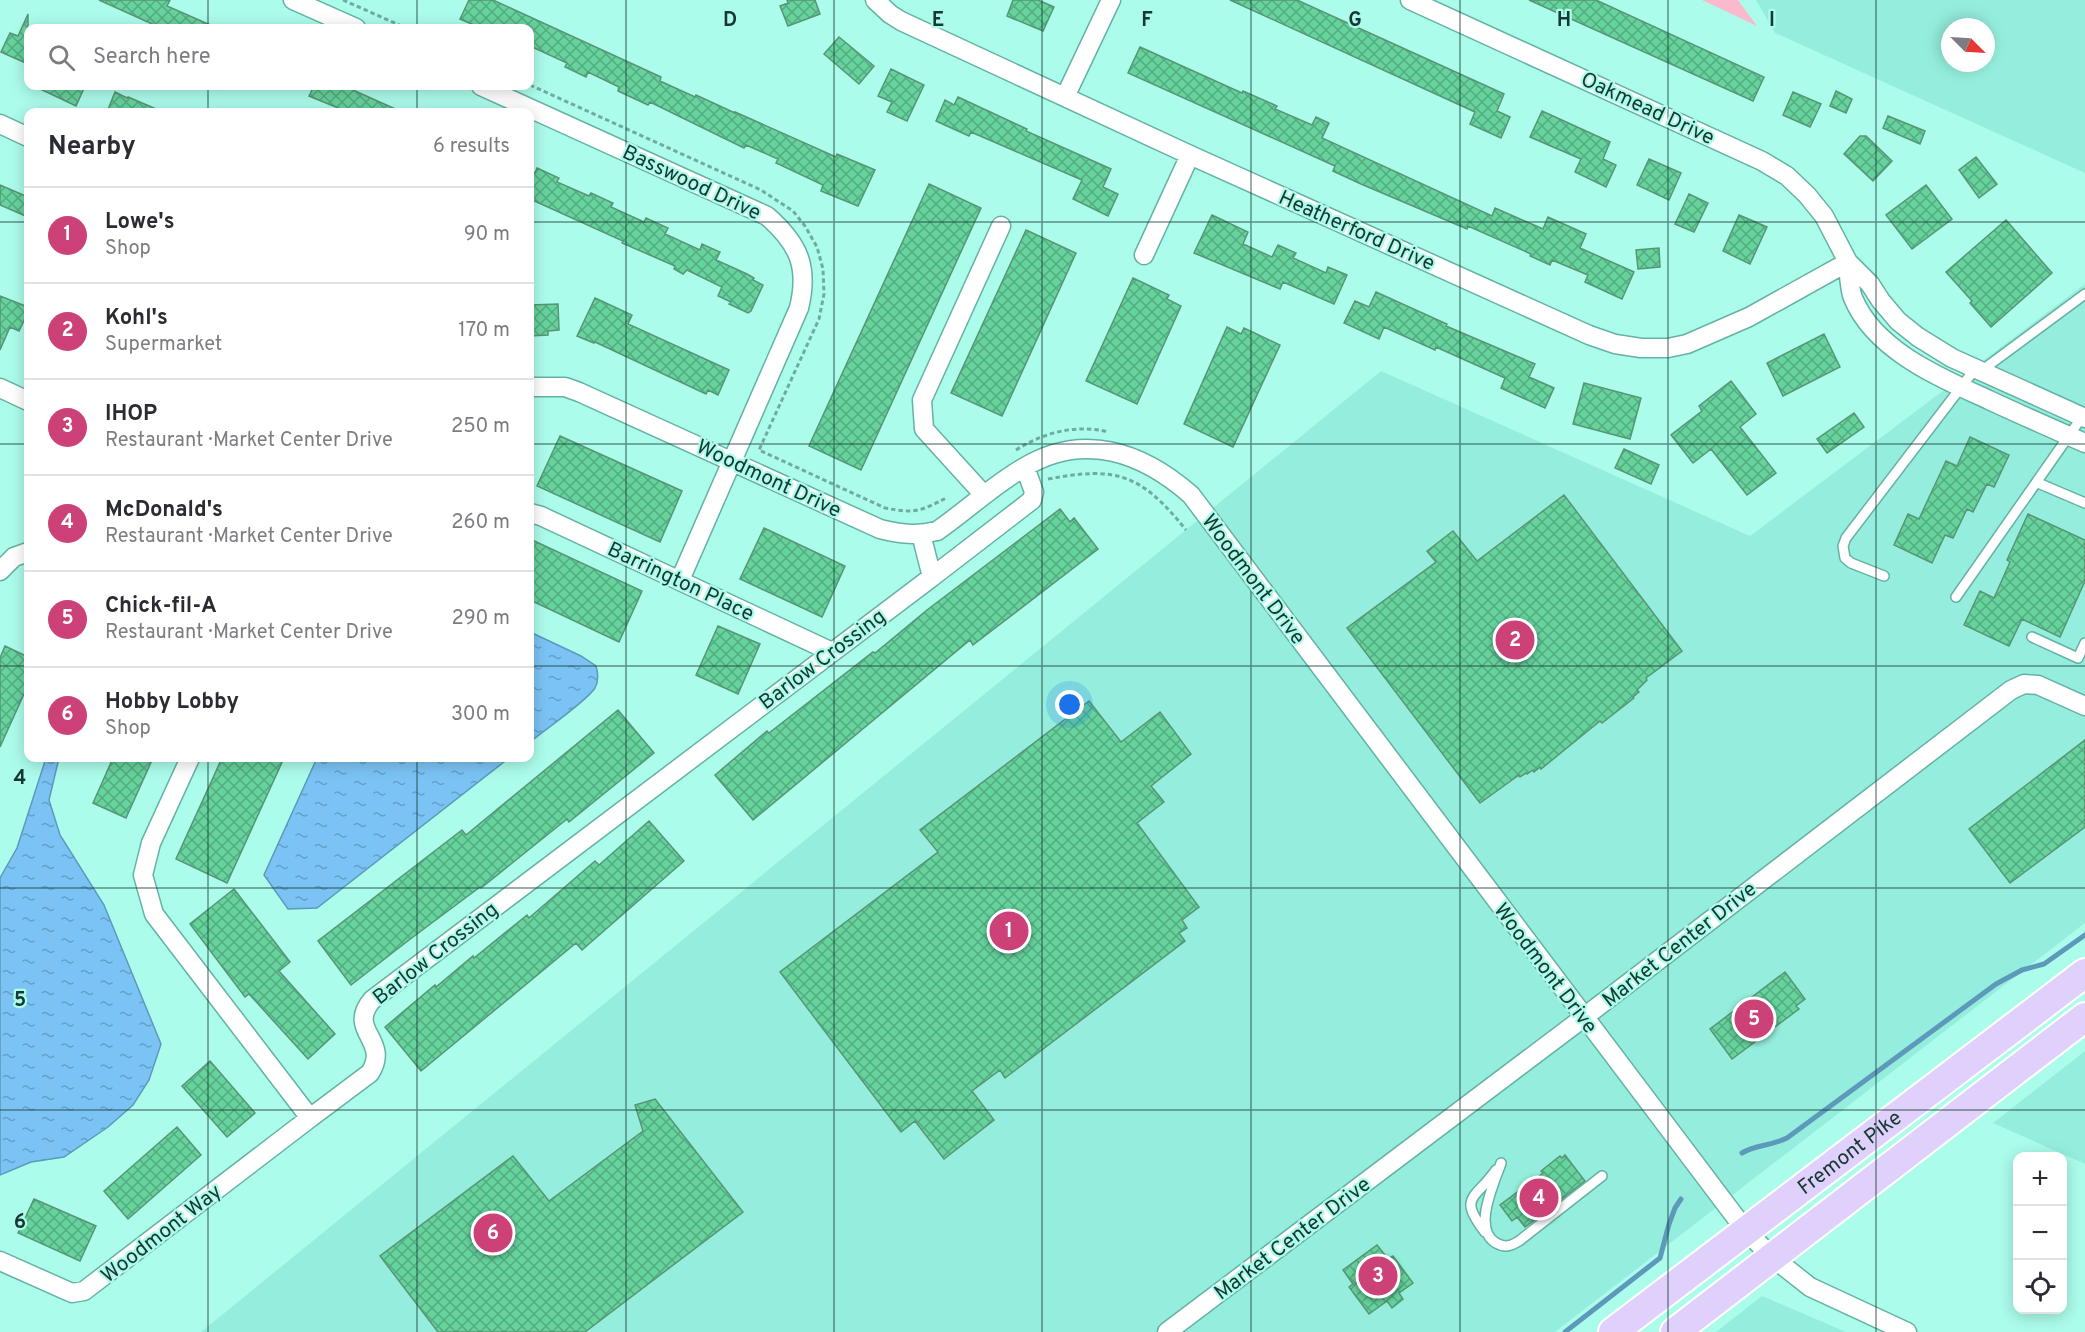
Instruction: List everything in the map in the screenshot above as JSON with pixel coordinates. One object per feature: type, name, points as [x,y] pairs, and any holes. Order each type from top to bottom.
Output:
[{"type":"highway","name":"Fremont Pike","points":[[1675,1332],[1759,1245],[2085,973]]},
{"type":"highway","name":"Fremont Pike","points":[[1613,1332],[1759,1245],[2085,1017]]},
{"type":"highway","points":[[1636,1332],[1700,1283],[1759,1245]]},
{"type":"street","points":[[293,0],[347,24]]},
{"type":"street","name":"Heatherford Drive","points":[[875,0],[901,21],[1190,155],[1589,335],[1614,344],[1641,348],[1668,348],[1688,344],[1785,299],[1848,262]]},
{"type":"street","points":[[1065,97],[1111,0]]},
{"type":"street","name":"Oakmead Drive","points":[[1410,0],[1762,161],[1787,176],[1824,216],[1848,262],[1870,284],[1898,321],[1918,338],[1952,358],[2083,417]]},
{"type":"street","name":"Basswood Drive","points":[[490,90],[529,108]]},
{"type":"street","name":"Basswood Drive","points":[[534,110],[767,216],[783,230],[794,246],[801,263],[804,286],[799,308],[680,580]]},
{"type":"street","points":[[0,124],[24,135]]},
{"type":"street","points":[[1144,255],[1190,155]]},
{"type":"street","points":[[984,495],[924,429],[922,400],[1001,226]]},
{"type":"street","name":"Oakmead Drive","points":[[1848,262],[1852,297],[1868,323],[1886,342],[1907,358],[1962,387],[2077,440]]},
{"type":"street","name":"Woodmont Drive","points":[[534,387],[564,387],[579,392],[880,529],[902,535],[937,531],[1025,467],[1057,452],[1092,448],[1137,458],[1173,480],[1191,495],[1583,1018],[1759,1245],[1810,1287],[1907,1332]]},
{"type":"street","points":[[0,388],[24,399]]},
{"type":"street","name":"Barlow Crossing","points":[[310,1118],[370,1073],[374,1066],[376,1049],[363,1023],[363,1014],[372,1000],[1032,500],[1034,492],[1025,467]]},
{"type":"street","name":"Barrington Place","points":[[534,514],[832,652]]},
{"type":"street","points":[[921,534],[932,576]]},
{"type":"street","points":[[0,571],[5,563],[24,552]]},
{"type":"street","name":"Market Center Drive","points":[[1167,1332],[1583,1018],[2011,690],[2024,684],[2038,685],[2085,706]]},
{"type":"street","points":[[188,762],[151,843],[143,875],[154,914],[310,1118]]},
{"type":"street","name":"Woodmont Way","points":[[0,1262],[72,1293],[84,1291],[310,1118]]},
{"type":"lane","points":[[1884,576],[1851,563],[1845,558],[1843,546],[1846,538],[1962,387],[1978,370],[2085,294]]},
{"type":"lane","points":[[1956,597],[2021,502],[2077,440],[2083,417]]},
{"type":"lane","points":[[2038,483],[2085,503]]},
{"type":"lane","points":[[2032,637],[2078,658],[2085,643]]},
{"type":"lane","points":[[1487,1235],[1485,1217],[1501,1163],[1489,1180],[1475,1193],[1470,1204],[1473,1217],[1487,1235],[1502,1246],[1509,1246],[1519,1241],[1602,1176]]},
{"type":"path","points":[[343,0],[397,24]]},
{"type":"path","points":[[534,87],[760,190],[793,211],[806,226],[817,247],[823,269],[824,294],[819,319],[759,450],[885,508],[904,512],[921,511],[948,497]]},
{"type":"path","points":[[1048,479],[1088,473],[1122,477],[1159,498],[1185,530]]},
{"type":"shaded area","points":[[1702,0],[1738,0],[1757,26]]},
{"type":"shaded area","points":[[1756,0],[2085,0],[2085,173],[1775,33]]},
{"type":"shaded area","points":[[2085,284],[2085,923],[1555,1332],[201,1332],[1381,371],[1750,536]]},
{"type":"shaded area","points":[[2085,1051],[2085,1164],[2067,1156],[2067,1152],[2058,1152],[1993,1123]]},
{"type":"shaded area","points":[[1762,1296],[1846,1332],[1716,1332]]},
{"type":"water","points":[[534,634],[581,656],[596,666],[598,677],[595,688],[574,708],[534,739]]},
{"type":"water","points":[[45,762],[58,762],[49,800],[60,835],[104,905],[161,1044],[149,1080],[133,1105],[108,1127],[64,1157],[31,1162],[0,1175],[0,878],[17,848]]},
{"type":"water","points":[[315,762],[504,762],[317,908],[288,909],[264,875]]},
{"type":"building","points":[[99,0],[170,0],[167,6],[208,24],[152,24]]},
{"type":"building","points":[[469,0],[493,0],[661,77],[660,81],[695,97],[696,95],[836,157],[837,154],[875,170],[858,206],[821,191],[823,185],[776,163],[778,159],[746,145],[744,148],[650,102],[648,105],[618,91],[619,87],[588,72],[586,77],[565,67],[567,63],[534,48],[534,24],[472,24],[460,19]]},
{"type":"building","points":[[787,0],[815,0],[820,14],[788,26],[780,6],[788,3]]},
{"type":"building","points":[[1013,0],[1038,0],[1054,7],[1043,31],[1007,16]]},
{"type":"building","points":[[1230,0],[1297,0],[1504,94],[1497,111],[1510,117],[1501,138],[1470,124],[1475,112]]},
{"type":"building","points":[[1529,0],[1596,0],[1764,77],[1753,101]]},
{"type":"building","points":[[28,14],[28,24],[24,24],[24,62],[1,52],[10,33],[18,36]]},
{"type":"building","points":[[839,37],[874,66],[859,84],[824,54]]},
{"type":"building","points":[[1140,47],[1242,93],[1243,91],[1277,106],[1275,109],[1312,125],[1316,117],[1329,123],[1322,138],[1492,216],[1495,208],[1543,229],[1548,217],[1586,234],[1580,248],[1634,272],[1622,299],[1585,282],[1588,275],[1552,260],[1550,265],[1468,226],[1467,229],[1361,184],[1333,171],[1335,166],[1128,73]]},
{"type":"building","points":[[891,69],[924,85],[907,121],[887,112],[892,102],[878,96]]},
{"type":"building","points":[[42,90],[83,90],[76,106]]},
{"type":"building","points":[[312,90],[353,90],[393,108],[338,108],[309,96]]},
{"type":"building","points":[[1836,91],[1852,99],[1846,113],[1830,106]]},
{"type":"building","points":[[115,92],[154,108],[109,108]]},
{"type":"building","points":[[1793,92],[1821,104],[1810,127],[1783,115]]},
{"type":"building","points":[[958,97],[1027,129],[1026,131],[1111,169],[1103,187],[1118,194],[1108,216],[1073,199],[1082,180],[971,132],[969,136],[936,121],[945,100],[954,105]]},
{"type":"building","points":[[1542,111],[1610,142],[1603,159],[1616,165],[1606,187],[1575,172],[1581,159],[1530,137]]},
{"type":"building","points":[[1888,116],[1925,131],[1920,144],[1883,128]]},
{"type":"building","points":[[1860,136],[1866,136],[1892,161],[1873,181],[1844,154]]},
{"type":"building","points":[[1976,157],[1997,184],[1979,198],[1959,170]]},
{"type":"building","points":[[1649,159],[1681,173],[1669,200],[1637,185]]},
{"type":"building","points":[[537,168],[559,178],[557,182],[589,196],[591,193],[613,203],[611,207],[644,222],[646,218],[668,228],[665,234],[700,250],[702,244],[720,252],[716,260],[747,274],[763,285],[751,311],[748,313],[718,296],[722,287],[687,270],[683,274],[674,269],[675,266],[534,201]]},
{"type":"building","points":[[929,184],[981,208],[861,470],[809,446]]},
{"type":"building","points":[[0,185],[24,195],[24,215],[0,205]]},
{"type":"building","points":[[1926,185],[1952,219],[1912,249],[1886,215]]},
{"type":"building","points":[[1689,194],[1708,203],[1694,232],[1675,224]]},
{"type":"building","points":[[1212,215],[1248,232],[1243,244],[1272,257],[1278,245],[1296,253],[1293,258],[1326,273],[1328,267],[1347,275],[1334,304],[1283,282],[1280,289],[1194,253]]},
{"type":"building","points":[[1739,215],[1767,227],[1750,264],[1723,251]]},
{"type":"building","points":[[2006,220],[2052,273],[1991,327],[1946,272]]},
{"type":"building","points":[[1026,230],[1076,253],[1002,416],[951,393]]},
{"type":"building","points":[[1659,248],[1660,267],[1638,269],[1636,250]]},
{"type":"building","points":[[1133,278],[1169,295],[1167,299],[1181,306],[1137,404],[1086,381]]},
{"type":"building","points":[[1376,292],[1447,324],[1446,326],[1535,364],[1529,377],[1554,388],[1545,408],[1501,388],[1505,378],[1436,347],[1435,350],[1384,327],[1379,339],[1344,323],[1355,301],[1369,307]]},
{"type":"building","points":[[0,296],[24,305],[24,320],[19,331],[10,327],[0,350]]},
{"type":"building","points":[[595,298],[632,315],[628,324],[729,370],[718,395],[708,390],[706,394],[595,342],[577,336]]},
{"type":"building","points":[[558,304],[559,330],[548,331],[548,335],[534,336],[534,305]]},
{"type":"building","points":[[1227,327],[1241,334],[1244,328],[1280,345],[1233,447],[1184,424]]},
{"type":"building","points":[[1824,334],[1840,367],[1783,396],[1767,363]]},
{"type":"building","points":[[1731,381],[1756,414],[1740,427],[1776,473],[1747,495],[1711,449],[1693,463],[1671,435],[1702,411],[1699,406]]},
{"type":"building","points":[[1584,383],[1641,398],[1630,439],[1573,424]]},
{"type":"building","points":[[1854,413],[1864,427],[1827,453],[1817,439]]},
{"type":"building","points":[[560,436],[682,491],[660,542],[537,486]]},
{"type":"building","points":[[1970,437],[2009,455],[1994,487],[1987,484],[1973,512],[1967,509],[1953,538],[1945,535],[1932,563],[1894,545],[1908,514],[1919,519],[1946,461],[1957,466]]},
{"type":"building","points":[[1624,449],[1659,465],[1651,484],[1615,468]]},
{"type":"building","points":[[1564,495],[1682,651],[1646,678],[1647,680],[1637,690],[1639,692],[1634,698],[1602,723],[1600,721],[1541,769],[1540,767],[1520,777],[1519,775],[1480,803],[1347,628],[1436,562],[1427,551],[1453,531],[1477,561]]},
{"type":"building","points":[[1060,509],[1070,522],[1074,518],[1098,549],[973,645],[970,640],[753,820],[715,775],[767,731],[769,733],[873,652],[875,653],[927,610]]},
{"type":"building","points":[[2028,514],[2085,540],[2085,581],[2060,637],[2022,619],[2009,646],[1964,625],[1980,591],[1994,598],[2010,562],[2007,560]]},
{"type":"building","points":[[764,528],[845,566],[822,617],[740,579]]},
{"type":"building","points":[[534,541],[642,591],[619,642],[534,602]]},
{"type":"building","points":[[718,626],[760,644],[738,694],[696,675]]},
{"type":"building","points":[[5,646],[24,655],[24,694],[0,747],[0,658]]},
{"type":"building","points":[[1089,701],[1121,742],[1160,712],[1191,754],[1151,786],[1164,802],[1137,823],[1199,907],[1182,920],[1187,928],[1179,933],[1185,941],[1005,1078],[1000,1070],[972,1091],[994,1120],[944,1159],[915,1121],[901,1132],[780,972],[938,852],[920,830]]},
{"type":"building","points":[[618,710],[654,753],[569,822],[567,819],[481,888],[351,985],[318,941],[462,830],[466,835]]},
{"type":"building","points":[[2085,740],[2085,827],[2010,883],[1969,829]]},
{"type":"building","points":[[111,762],[151,762],[126,818],[93,803]]},
{"type":"building","points":[[220,762],[282,762],[227,883],[176,859]]},
{"type":"building","points":[[649,821],[684,861],[582,950],[576,943],[421,1071],[385,1027],[435,985],[436,987],[527,915],[529,918],[595,861],[599,865]]},
{"type":"building","points":[[234,889],[290,962],[279,971],[335,1034],[308,1059],[249,994],[245,997],[190,924]]},
{"type":"building","points":[[1785,972],[1805,999],[1796,1006],[1799,1009],[1732,1059],[1710,1029]]},
{"type":"building","points":[[210,1061],[255,1113],[227,1137],[182,1086]]},
{"type":"building","points":[[655,1099],[743,1212],[585,1332],[438,1332],[380,1256],[513,1156],[549,1201],[643,1131],[635,1105]]},
{"type":"building","points":[[177,1127],[201,1155],[128,1219],[104,1191]]},
{"type":"building","points":[[1565,1155],[1585,1181],[1525,1227],[1517,1217],[1512,1221],[1500,1205],[1543,1173],[1541,1171],[1560,1156],[1562,1158]]},
{"type":"building","points":[[34,1199],[96,1226],[80,1261],[18,1233]]},
{"type":"building","points":[[1377,1245],[1388,1259],[1393,1256],[1413,1283],[1399,1293],[1403,1299],[1392,1308],[1387,1301],[1369,1314],[1349,1287],[1353,1284],[1343,1270]]},
{"type":"waterway","points":[[1742,1153],[1787,1138],[1996,984],[2022,970],[2044,964],[2085,935]]},
{"type":"waterway","points":[[1565,1332],[1660,1258],[1669,1224],[1681,1199]]},
{"type":"place","name":"Kohl's","points":[[1515,640]]},
{"type":"place","name":"Lowe's","points":[[1009,931]]},
{"type":"place","name":"Chick-fil-A","points":[[1754,1019]]},
{"type":"place","name":"McDonald's","points":[[1539,1198]]},
{"type":"place","name":"Hobby Lobby","points":[[493,1233]]},
{"type":"place","name":"IHOP","points":[[1378,1276]]}]
